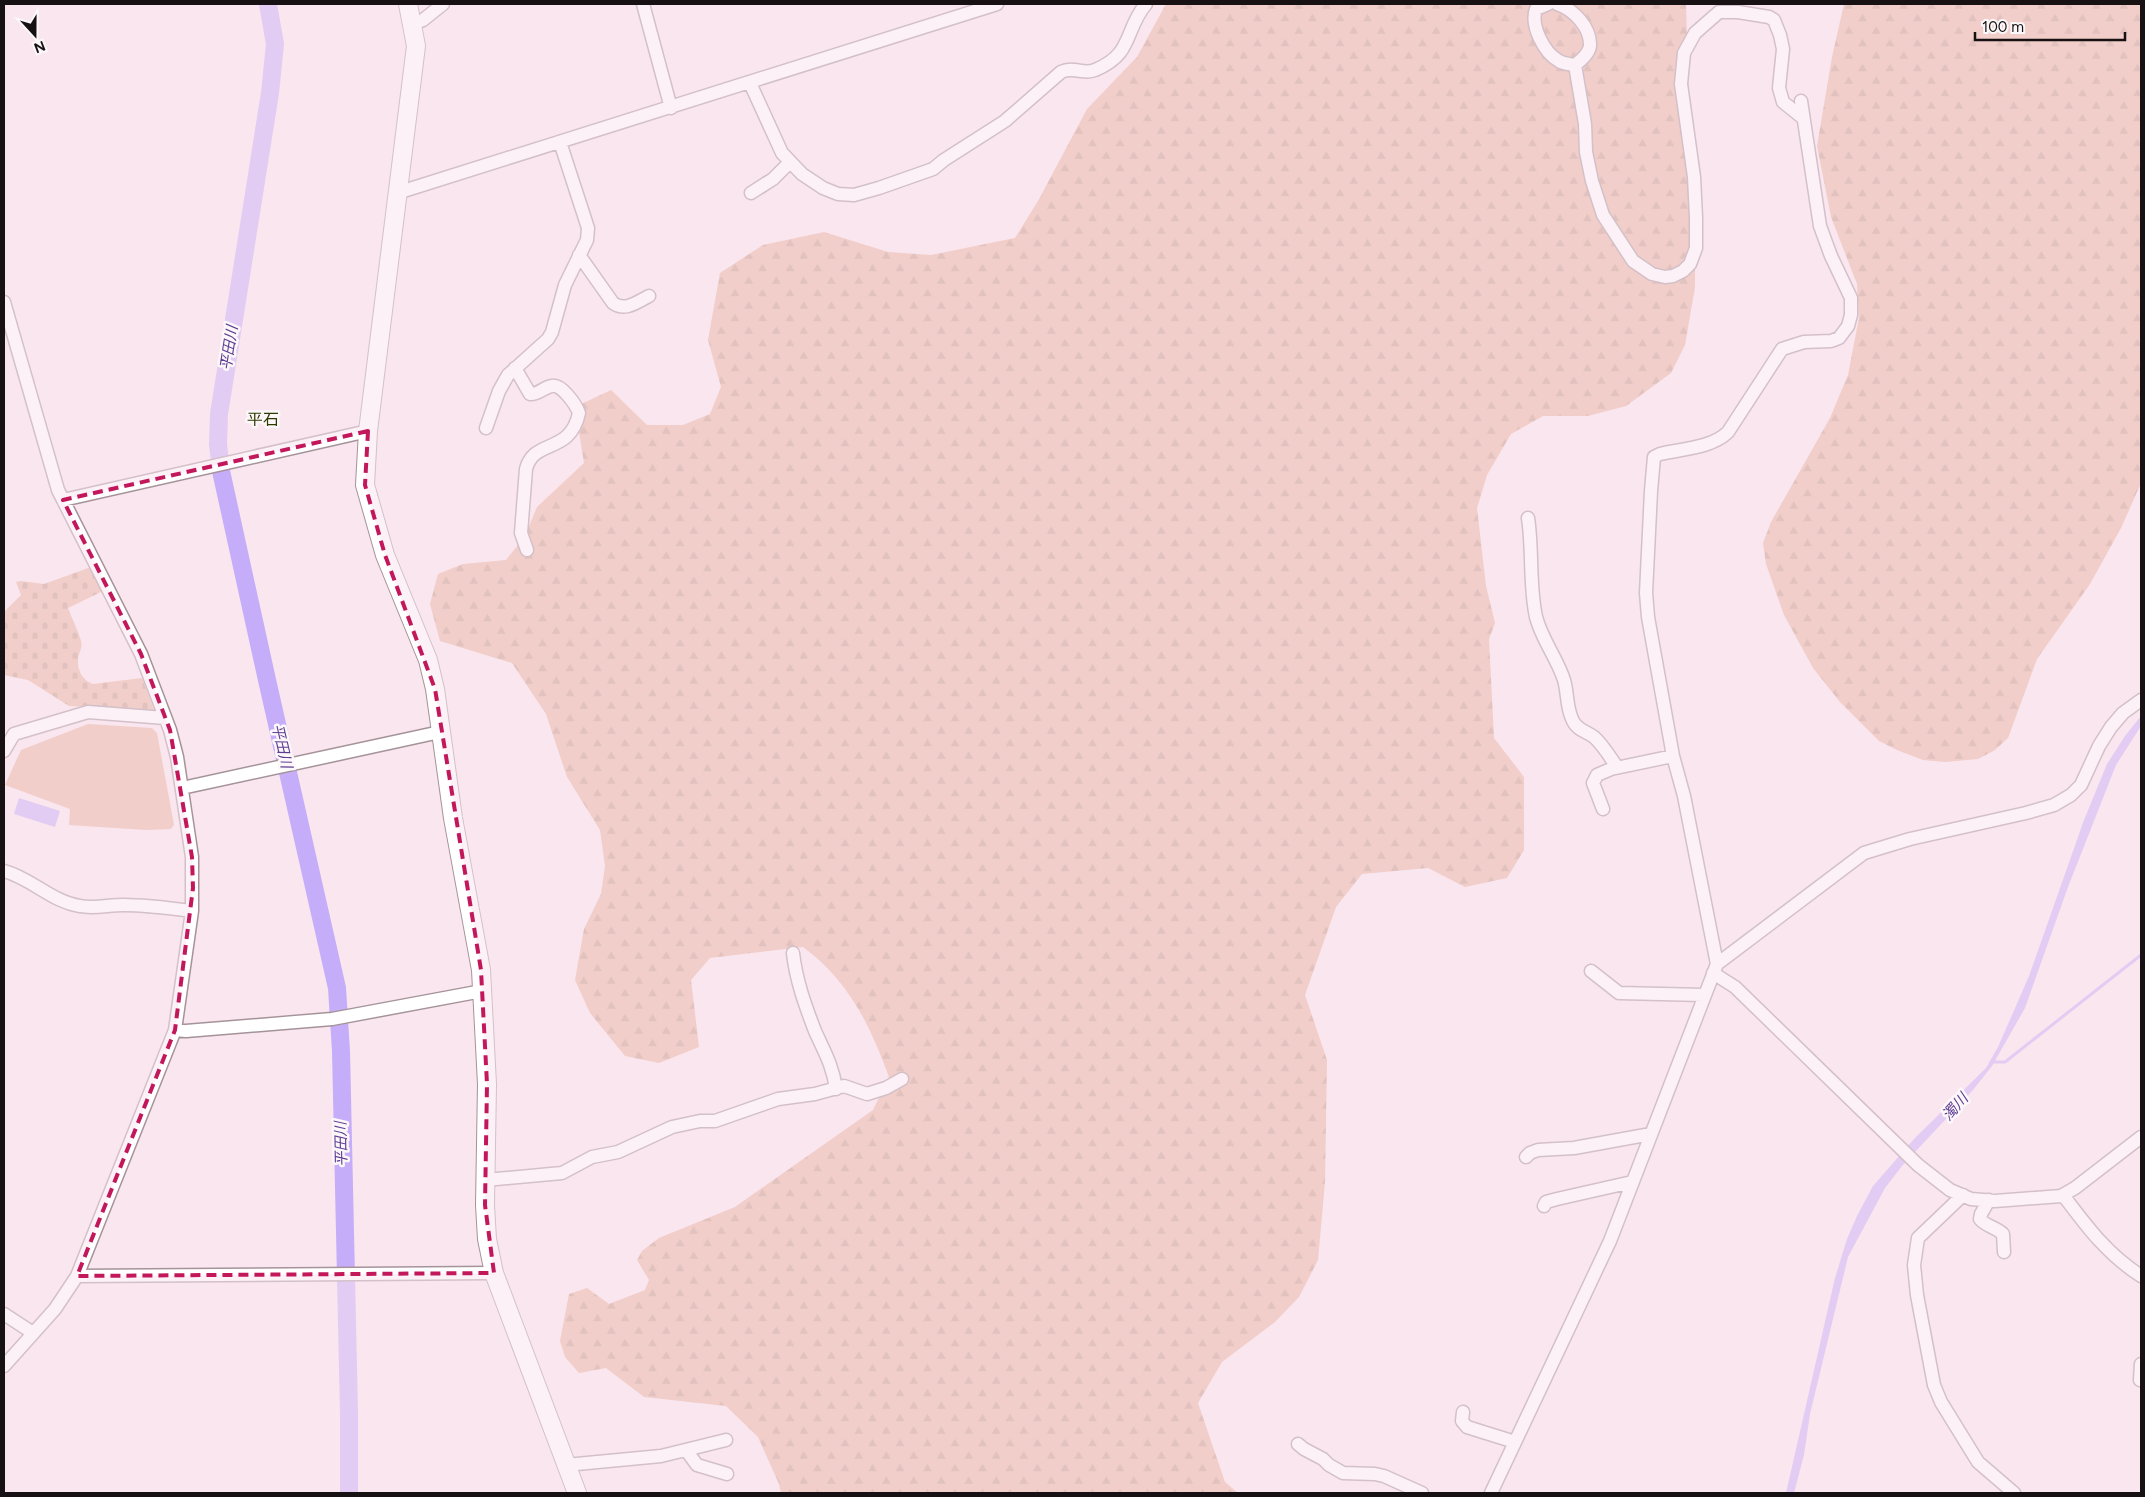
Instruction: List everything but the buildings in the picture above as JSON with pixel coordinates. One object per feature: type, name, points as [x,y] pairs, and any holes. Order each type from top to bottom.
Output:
[{"type":"street","points":[[408,4],[416,46],[368,431],[365,485],[385,555],[428,660],[435,689],[440,732],[466,892],[481,970],[487,1084],[485,1180],[487,1239],[494,1273],[577,1493]]},
{"type":"street","points":[[413,24],[423,20],[443,4]]},
{"type":"street","points":[[643,4],[671,108]]},
{"type":"street","points":[[398,192],[671,108],[997,4]]},
{"type":"street","points":[[750,83],[782,153],[802,174],[823,188],[847,196],[879,188],[933,169],[1005,121],[1061,72],[1071,69],[1094,71],[1119,56],[1138,12],[1146,4]]},
{"type":"street","points":[[1548,4],[1536,9],[1534,15],[1538,34],[1549,52],[1558,61],[1575,65]]},
{"type":"street","points":[[1557,4],[1566,7],[1576,14],[1586,32],[1590,46],[1586,55],[1575,65]]},
{"type":"street","points":[[1575,65],[1583,109],[1586,152],[1592,181],[1603,215],[1633,262],[1652,274],[1664,277],[1673,276],[1683,271],[1690,264],[1696,248],[1694,177],[1680,84],[1684,54],[1695,33],[1719,12],[1738,12],[1769,17],[1774,20],[1783,49],[1779,88],[1783,102],[1803,118]]},
{"type":"street","points":[[1801,101],[1820,226],[1831,256],[1851,298],[1851,315],[1848,326],[1839,338],[1831,341],[1804,342],[1782,349],[1723,438],[1654,457],[1646,593],[1648,617],[1673,756],[1684,796],[1715,968],[1918,1165],[1950,1190],[1971,1199],[2031,1200],[2063,1195],[2141,1137]]},
{"type":"street","points":[[486,428],[499,391],[508,375],[548,339],[552,332],[565,284],[587,240],[588,228],[560,142]]},
{"type":"street","points":[[751,193],[773,179],[790,162]]},
{"type":"street","points":[[579,255],[617,306],[624,307],[649,296]]},
{"type":"street","points":[[4,302],[38,423],[63,500],[141,654],[165,718],[177,757],[192,857],[192,912],[175,1030],[77,1276],[55,1308],[4,1366]]},
{"type":"street","points":[[515,368],[530,394],[556,386],[573,401],[579,413],[573,430],[562,441],[536,453],[528,460],[521,533],[526,550]]},
{"type":"street","points":[[63,500],[368,431]]},
{"type":"street","points":[[1528,518],[1536,617],[1544,642],[1555,658],[1565,682],[1567,702],[1572,720],[1577,727],[1594,737],[1602,745],[1617,767]]},
{"type":"street","points":[[1491,1493],[1610,1241],[1715,968],[1864,853],[1910,839],[2026,813],[2054,805],[2071,795],[2081,786],[2099,746],[2111,727],[2124,713],[2141,700]]},
{"type":"street","points":[[4,751],[9,732],[88,712],[165,718]]},
{"type":"street","points":[[182,788],[440,732]]},
{"type":"street","points":[[1603,809],[1594,780],[1599,774],[1617,767],[1673,756]]},
{"type":"street","points":[[4,871],[18,874],[59,899],[82,907],[142,905],[192,912]]},
{"type":"street","points":[[793,953],[797,981],[815,1029],[833,1069],[836,1089]]},
{"type":"street","points":[[1591,971],[1619,993],[1704,995]]},
{"type":"street","points":[[175,1030],[333,1019],[482,991]]},
{"type":"street","points":[[485,1180],[562,1173],[592,1157],[618,1152],[672,1127],[700,1121],[715,1121],[778,1099],[816,1094],[844,1086],[867,1094],[886,1088],[902,1078]]},
{"type":"street","points":[[1526,1157],[1538,1150],[1574,1148],[1651,1134]]},
{"type":"street","points":[[1544,1206],[1546,1202],[1557,1199],[1632,1182]]},
{"type":"street","points":[[1963,1195],[1918,1238],[1914,1265],[1917,1295],[1934,1385],[1941,1402],[1978,1462],[2014,1493]]},
{"type":"street","points":[[2063,1195],[2106,1249],[2120,1262],[2141,1276]]},
{"type":"street","points":[[1989,1200],[1980,1219],[1984,1224],[1996,1228],[2003,1234],[2004,1252]]},
{"type":"street","points":[[77,1276],[494,1273]]},
{"type":"street","points":[[4,1314],[33,1333]]},
{"type":"street","points":[[2140,1380],[2141,1364]]},
{"type":"street","points":[[1463,1412],[1462,1421],[1467,1427],[1515,1442]]},
{"type":"street","points":[[566,1465],[661,1456],[726,1440]]},
{"type":"street","points":[[1298,1444],[1323,1458],[1329,1465],[1343,1473],[1384,1476],[1419,1493]]},
{"type":"street","points":[[686,1450],[697,1465],[727,1474]]},
{"type":"highlighted area","points":[[368,431],[365,485],[368,498],[385,555],[435,689],[481,970],[487,1084],[485,1205],[494,1273],[77,1276],[175,1030],[193,888],[192,857],[170,730],[141,654],[63,500]]},
{"type":"green space","points":[[1166,4],[1686,4],[1689,104],[1695,189],[1695,287],[1685,345],[1671,373],[1626,406],[1588,416],[1543,416],[1511,434],[1487,475],[1477,508],[1486,586],[1495,623],[1489,639],[1494,738],[1524,777],[1524,850],[1507,878],[1465,887],[1428,868],[1362,874],[1336,907],[1305,995],[1327,1060],[1325,1182],[1318,1260],[1299,1297],[1275,1322],[1222,1362],[1198,1403],[1225,1482],[1238,1493],[781,1493],[779,1484],[758,1437],[726,1406],[644,1397],[606,1368],[579,1373],[565,1357],[560,1341],[569,1294],[587,1288],[609,1304],[645,1290],[649,1280],[637,1260],[642,1251],[659,1238],[735,1207],[873,1110],[889,1077],[882,1058],[866,1022],[845,989],[819,960],[803,947],[710,958],[691,980],[699,1047],[659,1063],[625,1056],[590,1013],[575,980],[584,929],[601,894],[605,866],[600,830],[567,777],[546,714],[512,663],[440,641],[430,604],[438,574],[463,564],[506,560],[525,536],[537,507],[584,463],[575,407],[611,390],[647,425],[683,425],[710,414],[721,387],[708,340],[720,273],[763,245],[824,232],[888,252],[931,255],[1015,238],[1038,201],[1087,109],[1137,57]]},
{"type":"green space","points":[[1844,4],[2141,4],[2141,483],[2121,528],[2090,584],[2037,659],[2008,738],[1995,750],[1978,759],[1945,762],[1923,760],[1879,741],[1840,702],[1813,668],[1784,615],[1766,564],[1763,543],[1771,522],[1830,418],[1848,375],[1859,318],[1857,284],[1831,217],[1817,146],[1832,57]]},
{"type":"green space","points":[[91,567],[103,591],[68,608],[81,641],[78,660],[80,671],[89,683],[93,684],[142,678],[154,710],[69,706],[28,680],[4,675],[4,612],[21,595],[16,582],[44,584]]},
{"type":"green space","points":[[88,724],[152,728],[157,733],[174,825],[171,829],[146,830],[69,825],[70,809],[5,785],[21,750]]},
{"type":"water","name":"濁川","points":[[2141,716],[2141,726],[2116,765],[2068,887],[2025,1008],[1992,1066],[1973,1090],[1902,1166],[1885,1188],[1848,1257],[1810,1414],[1804,1455],[1794,1493],[1786,1493],[1835,1278],[1847,1239],[1857,1216],[1873,1186],[1914,1139],[1986,1068],[1998,1047],[2029,976],[2084,820],[2107,764]]},
{"type":"water","points":[[19,798],[60,811],[55,827],[14,814]]},
{"type":"waterway","name":"平田川","points":[[268,4],[275,44],[270,93],[219,414],[218,444],[221,471],[337,988],[341,1051],[349,1493]]},
{"type":"waterway","points":[[1991,1062],[2005,1062],[2141,955]]},
{"type":"district","name":"平石","points":[[263,419]]}]
